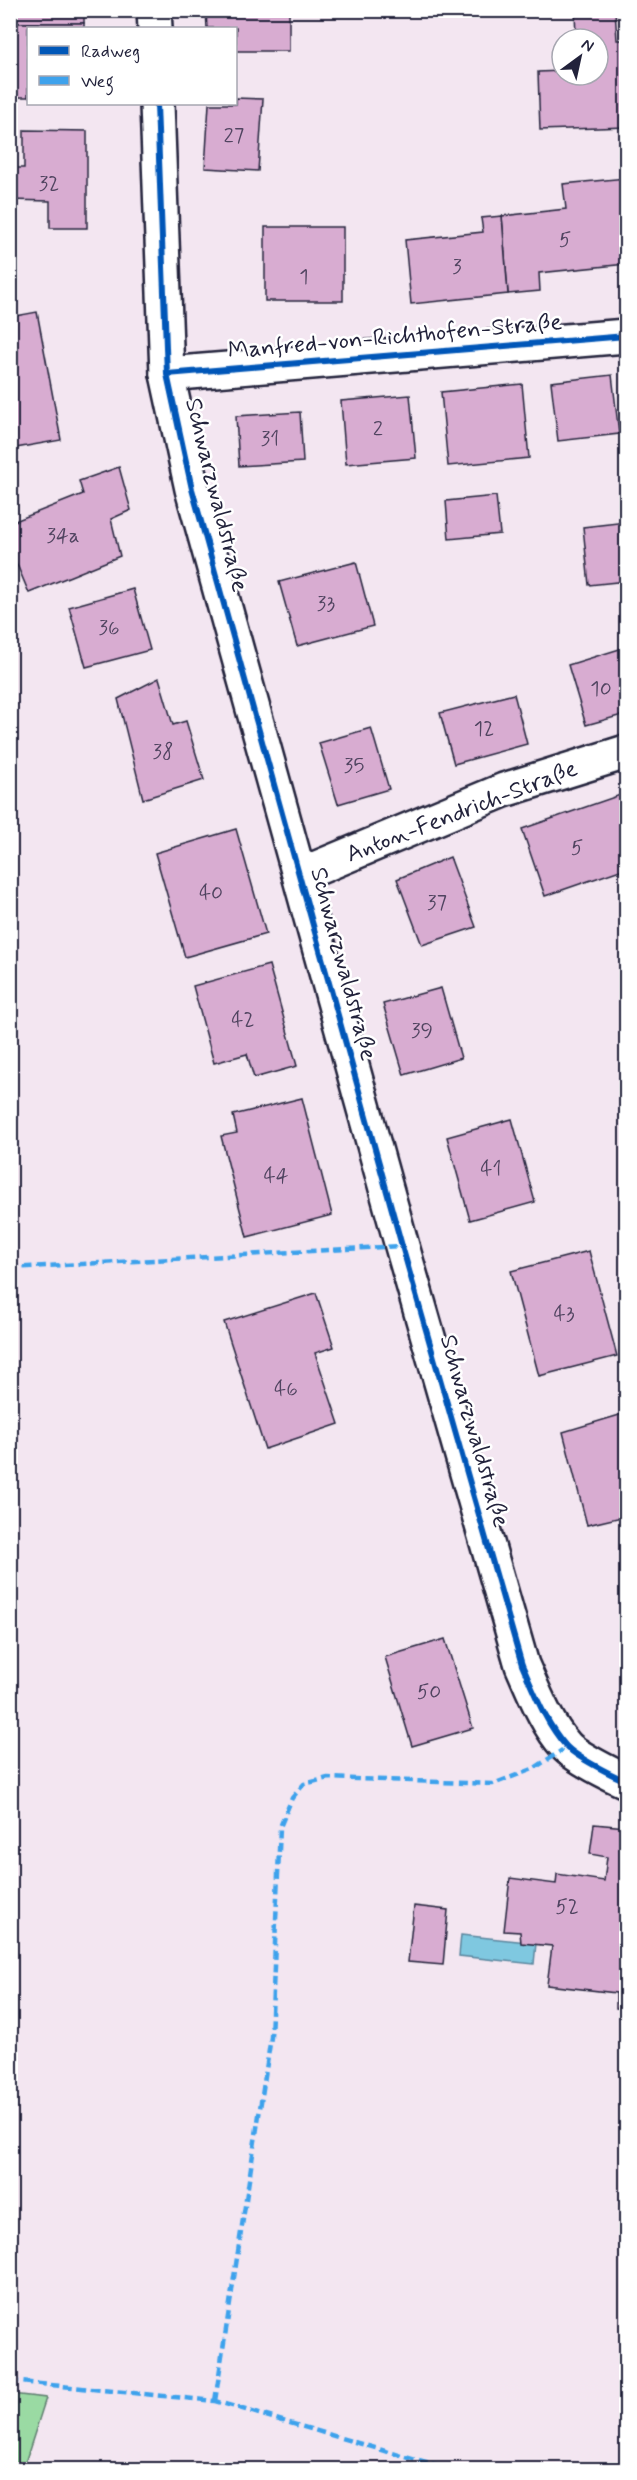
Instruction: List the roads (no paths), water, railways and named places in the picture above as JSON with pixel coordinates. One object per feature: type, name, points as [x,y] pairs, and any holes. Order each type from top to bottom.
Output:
[{"type":"street","points":[[154,10],[155,27]]},
{"type":"street","name":"Schwarzwaldstraße","points":[[157,105],[167,374],[192,489],[405,1258],[522,1665],[542,1709],[567,1747],[614,1776],[627,1781]]},
{"type":"street","name":"Manfred-von-Richthofen-Straße","points":[[167,374],[627,336]]},
{"type":"street","name":"Anton-Fendrich-Straße","points":[[300,875],[504,790],[627,752]]},
{"type":"water","points":[[461,1935],[536,1943],[534,1964],[459,1956]]}]
